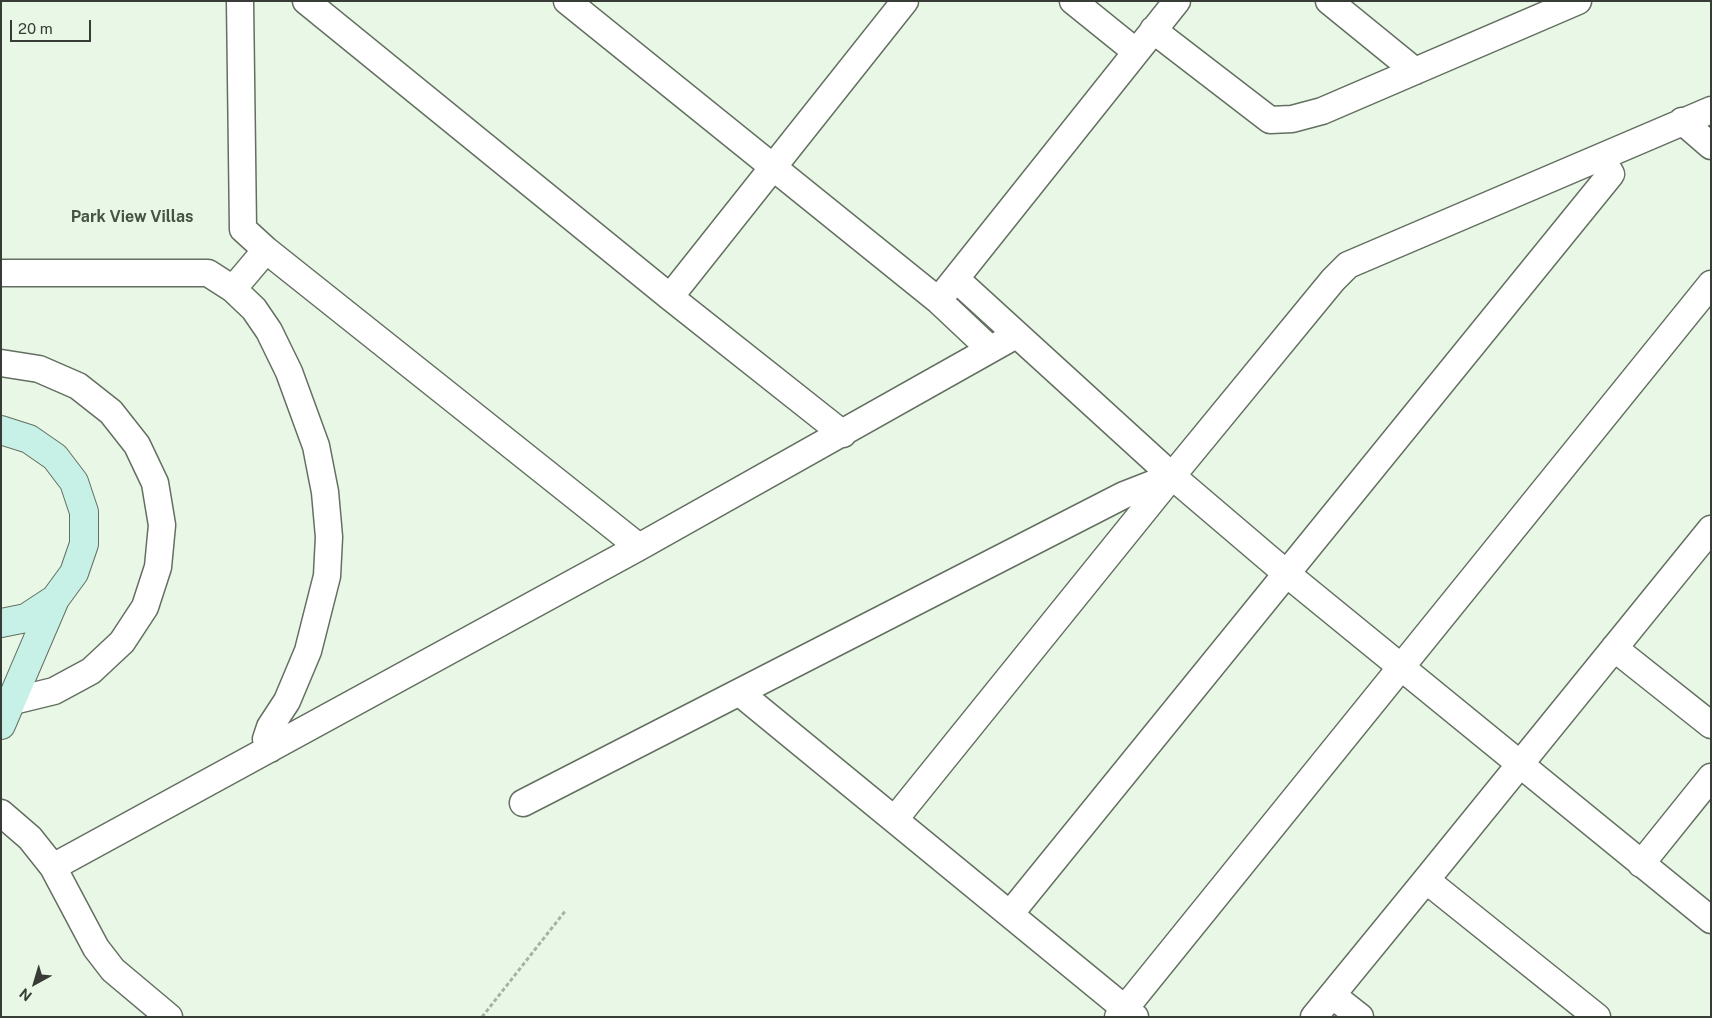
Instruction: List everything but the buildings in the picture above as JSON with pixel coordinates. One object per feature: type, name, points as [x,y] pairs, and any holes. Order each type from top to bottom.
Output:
[{"type":"street","points":[[240,1],[244,229],[266,250],[639,547]]},
{"type":"street","points":[[306,1],[670,297],[843,434]]},
{"type":"street","points":[[567,1],[939,301],[990,349]]},
{"type":"street","points":[[670,297],[771,166],[905,1]]},
{"type":"street","points":[[1073,1],[1135,51]]},
{"type":"street","points":[[939,301],[1176,1]]},
{"type":"street","points":[[1329,1],[1415,70]]},
{"type":"street","points":[[1153,30],[1270,120],[1292,119],[1322,111],[1576,2]]},
{"type":"street","points":[[895,819],[1172,476],[1333,280],[1348,265],[1711,110]]},
{"type":"street","points":[[1682,121],[1711,146]]},
{"type":"street","points":[[1010,914],[1611,174],[1602,158]]},
{"type":"street","points":[[233,289],[266,250]]},
{"type":"street","points":[[1,273],[208,274],[233,289],[254,310],[269,331],[289,372],[316,446],[326,501],[329,537],[326,576],[308,651],[287,701],[268,733],[266,739],[270,749]]},
{"type":"street","points":[[956,279],[1172,476],[1287,574],[1711,920]]},
{"type":"street","points":[[740,693],[1010,914],[1125,1014],[1400,667],[1711,284]]},
{"type":"street","points":[[53,867],[639,547],[1016,335]]},
{"type":"street","points":[[1,363],[39,369],[78,386],[111,412],[137,445],[155,483],[162,525],[158,567],[145,607],[122,642],[91,671],[54,691],[13,701]]},
{"type":"street","points":[[1,430],[29,439],[55,456],[74,482],[84,512],[84,544],[74,573],[55,598],[13,701],[1,725]]},
{"type":"street","points":[[523,803],[1124,495],[1172,476]]},
{"type":"street","points":[[1314,1017],[1710,531]]},
{"type":"street","points":[[1,624],[26,618],[55,598]]},
{"type":"street","points":[[1614,648],[1711,725]]},
{"type":"street","points":[[1641,864],[1711,777]]},
{"type":"street","points":[[1,813],[30,838],[53,867],[96,948],[107,962],[169,1017]]},
{"type":"street","points":[[1426,880],[1597,1017]]},
{"type":"street","points":[[1332,995],[1360,1017]]},
{"type":"path","points":[[482,1017],[566,910]]},
{"type":"district","name":"Park View Villas","points":[[132,217]]}]
